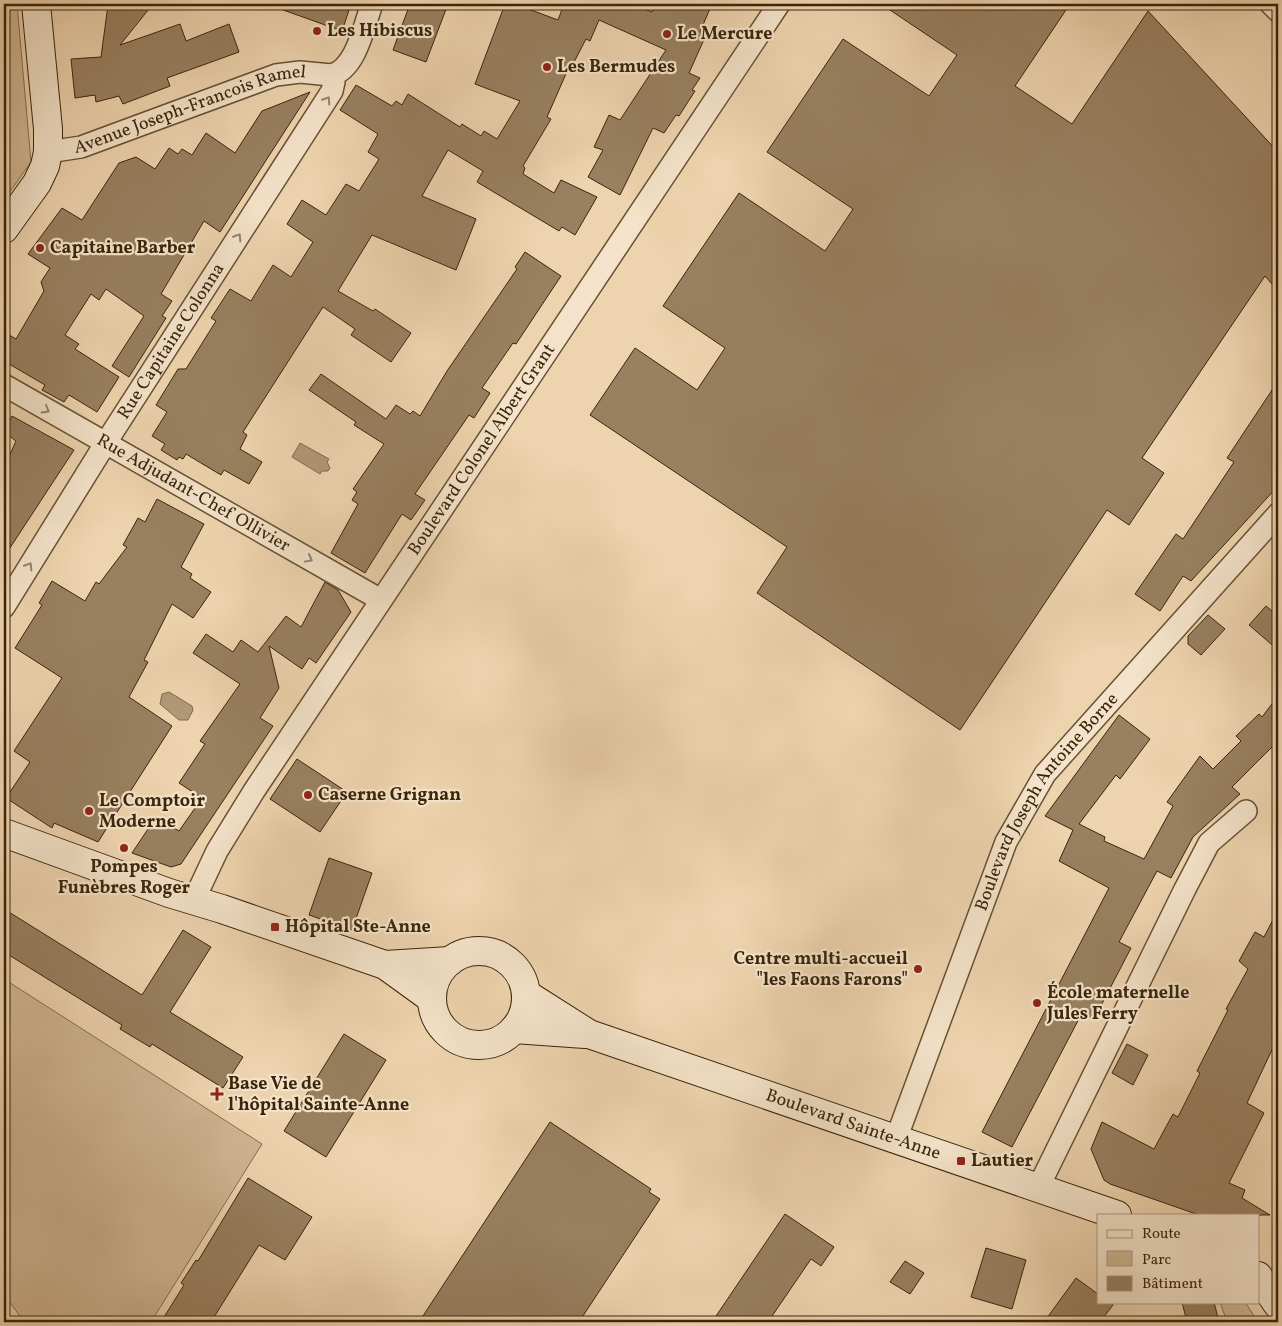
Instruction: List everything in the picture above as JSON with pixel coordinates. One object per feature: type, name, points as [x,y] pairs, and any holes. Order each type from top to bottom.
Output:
[{"type":"street","points":[[4,229],[37,183],[45,166],[48,152],[48,129],[36,4]]},
{"type":"street","points":[[331,75],[343,70],[350,62],[372,4]]},
{"type":"street","name":"Boulevard Colonel Albert Grant","points":[[194,900],[209,865],[234,821],[779,4]]},
{"type":"street","points":[[1271,4],[1278,11]]},
{"type":"street","name":"Avenue Joseph-Francois Ramel","points":[[48,152],[81,147],[276,75],[300,72],[331,75]]},
{"type":"street","name":"Rue Capitaine Colonna","points":[[4,607],[105,444],[332,91],[334,82],[331,75]]},
{"type":"street","name":"Rue Adjudant-Chef Ollivier","points":[[4,385],[381,600]]},
{"type":"street","name":"Boulevard Joseph Antoine Borne","points":[[896,1139],[1006,842],[1045,774],[1278,514]]},
{"type":"street","points":[[1038,1188],[1209,843],[1246,812]]},
{"type":"street","points":[[4,833],[385,965],[432,999]]},
{"type":"street","points":[[385,965],[450,961],[466,953],[491,952],[506,959],[518,971],[526,994],[521,1019],[514,1029],[503,1038],[490,1043],[470,1044],[460,1040],[443,1028],[436,1014],[432,999],[437,978],[450,961]]},
{"type":"street","name":"Boulevard Sainte-Anne","points":[[526,994],[589,1034],[1113,1214]]},
{"type":"street","name":"Boulevard Sainte-Anne","points":[[514,1029],[589,1034]]},
{"type":"street","points":[[1260,1265],[1278,1271]]},
{"type":"street","points":[[1260,1279],[1278,1305]]},
{"type":"green space","points":[[4,4],[17,4],[31,162],[4,200]]},
{"type":"green space","points":[[4,979],[262,1144],[151,1322],[24,1322],[4,1294]]},
{"type":"green space","points":[[1221,1304],[1246,1304],[1258,1322],[1227,1322]]},
{"type":"shaded area","points":[[300,443],[329,459],[327,462],[330,468],[328,471],[322,471],[320,474],[292,457]]},
{"type":"shaded area","points":[[169,692],[192,706],[193,710],[188,720],[179,720],[160,704],[162,694]]},
{"type":"building","points":[[153,4],[120,45],[180,24],[186,41],[229,24],[239,52],[167,78],[170,86],[123,104],[119,96],[96,102],[95,95],[75,98],[71,59],[101,57],[108,5]]},
{"type":"building","points":[[272,4],[351,4],[342,31],[272,6]]},
{"type":"building","points":[[410,4],[448,4],[426,62],[393,50]]},
{"type":"building","points":[[505,4],[515,4],[558,20],[564,4],[632,4],[652,12],[656,4],[712,4],[700,32],[706,35],[689,73],[700,78],[692,90],[695,91],[679,116],[676,115],[664,133],[653,128],[620,195],[588,177],[603,150],[594,147],[609,115],[620,120],[666,50],[599,20],[590,41],[586,39],[572,66],[569,67],[547,117],[551,119],[523,166],[525,168],[523,174],[554,193],[561,180],[597,197],[575,235],[562,227],[559,231],[477,182],[483,171],[448,150],[422,196],[476,219],[456,270],[372,235],[338,291],[373,311],[375,309],[411,333],[391,362],[351,335],[355,329],[323,307],[243,432],[247,435],[240,449],[262,462],[249,484],[224,470],[221,475],[186,454],[183,459],[179,457],[177,460],[161,450],[165,444],[152,436],[167,412],[156,405],[178,369],[186,369],[216,321],[211,318],[230,289],[251,301],[273,265],[291,277],[313,242],[287,224],[302,200],[326,215],[346,184],[359,191],[379,159],[368,152],[378,134],[340,110],[356,85],[392,106],[396,101],[402,105],[408,94],[460,127],[462,124],[481,136],[484,131],[497,139],[520,101],[475,84]]},
{"type":"building","points":[[881,4],[1070,4],[1015,86],[1072,124],[1148,11],[1278,152],[1278,291],[1265,276],[1142,458],[1164,473],[1129,525],[1107,510],[960,730],[757,593],[787,547],[590,415],[635,348],[697,390],[725,348],[663,306],[739,193],[825,251],[853,209],[767,152],[843,39],[929,96],[957,55]]},
{"type":"building","points":[[310,92],[220,232],[204,221],[161,294],[172,301],[162,316],[166,318],[129,377],[112,366],[144,316],[106,289],[99,300],[91,294],[65,335],[79,344],[75,349],[119,377],[97,412],[69,395],[64,402],[42,390],[45,385],[4,361],[4,332],[16,339],[44,291],[41,282],[50,268],[28,254],[62,208],[82,220],[119,163],[136,157],[155,169],[169,148],[178,154],[182,149],[192,155],[206,133],[235,153],[262,111]]},
{"type":"building","points":[[525,252],[561,276],[516,344],[513,343],[482,388],[490,393],[474,418],[469,415],[415,494],[425,500],[411,520],[402,514],[365,573],[331,553],[358,504],[352,500],[357,492],[353,489],[384,444],[354,425],[356,422],[309,390],[321,374],[386,419],[396,405],[410,414],[413,411],[420,416],[447,371],[517,269],[515,267]]},
{"type":"building","points":[[1278,381],[1278,486],[1191,581],[1183,576],[1160,611],[1135,594],[1176,534],[1183,539],[1234,462],[1227,458]]},
{"type":"building","points":[[12,416],[74,450],[4,557],[4,468],[16,441],[4,432]]},
{"type":"building","points":[[157,499],[204,524],[181,567],[192,574],[190,578],[211,592],[193,618],[172,604],[144,660],[148,662],[129,697],[172,726],[98,842],[54,823],[52,828],[6,798],[30,762],[14,751],[62,678],[15,648],[42,605],[39,603],[52,581],[85,601],[96,582],[99,584],[127,547],[123,545],[138,518],[145,522]]},
{"type":"building","points":[[325,582],[338,590],[351,612],[316,663],[309,658],[302,669],[269,646],[279,688],[260,718],[273,726],[181,864],[171,867],[132,853],[156,817],[179,831],[202,798],[179,783],[205,744],[200,741],[240,684],[193,653],[206,634],[233,652],[241,640],[258,652],[286,616],[301,627]]},
{"type":"building","points":[[1266,606],[1278,616],[1278,650],[1249,625]]},
{"type":"building","points":[[1208,615],[1225,629],[1201,655],[1188,644],[1188,636]]},
{"type":"building","points":[[1278,696],[1278,741],[1232,787],[1240,794],[1193,837],[1171,878],[1157,871],[1119,942],[1131,948],[1094,1019],[1082,1013],[1012,1147],[982,1132],[1109,888],[1059,861],[1073,830],[1045,816],[1119,715],[1150,739],[1120,779],[1116,775],[1079,824],[1105,837],[1104,841],[1144,859],[1173,806],[1167,802],[1200,756],[1213,769],[1241,741],[1236,736],[1259,714],[1262,717]]},
{"type":"building","name":"Caserne Grignan","points":[[297,759],[347,792],[320,832],[270,799]]},
{"type":"building","name":"Caserne Grignan","points":[[329,858],[372,873],[352,930],[309,915]]},
{"type":"building","points":[[4,909],[142,995],[183,930],[211,947],[170,1012],[243,1057],[223,1088],[152,1044],[150,1047],[120,1029],[122,1025],[4,952]]},
{"type":"building","points":[[1278,910],[1278,1037],[1247,1103],[1264,1113],[1229,1183],[1245,1190],[1242,1198],[1270,1215],[1196,1214],[1110,1184],[1104,1180],[1091,1149],[1102,1122],[1154,1149],[1173,1114],[1178,1117],[1200,1073],[1197,1071],[1228,1010],[1226,1009],[1248,969],[1239,961],[1255,932],[1264,937]]},
{"type":"building","points":[[344,1034],[386,1060],[326,1157],[284,1131]]},
{"type":"building","points":[[1127,1044],[1148,1055],[1133,1085],[1112,1073]]},
{"type":"building","points":[[550,1122],[651,1189],[649,1192],[660,1199],[579,1322],[419,1322]]},
{"type":"building","points":[[248,1178],[312,1217],[285,1260],[259,1245],[211,1322],[161,1322],[184,1285],[181,1283],[196,1260],[198,1261]]},
{"type":"building","points":[[785,1214],[834,1247],[821,1266],[811,1259],[768,1322],[712,1322]]},
{"type":"building","points":[[986,1248],[1026,1260],[1012,1309],[971,1297]]},
{"type":"building","points":[[905,1261],[924,1273],[910,1294],[890,1282]]},
{"type":"building","points":[[1076,1278],[1097,1293],[1097,1304],[1113,1305],[1100,1322],[1044,1322]]},
{"type":"building","points":[[1182,1304],[1214,1304],[1219,1322],[1187,1322]]},
{"type":"place","name":"Les Hibiscus","points":[[317,31]]},
{"type":"place","name":"Le Mercure","points":[[667,34]]},
{"type":"place","name":"Les Bermudes","points":[[547,67]]},
{"type":"place","name":"Capitaine Barber","points":[[40,248]]},
{"type":"place","name":"Caserne Grignan","points":[[308,795]]},
{"type":"place","name":"Le Comptoir Moderne","points":[[89,811]]},
{"type":"place","name":"Pompes Funèbres Roger","points":[[124,848]]},
{"type":"place","name":"Hôpital Ste-Anne","points":[[275,927]]},
{"type":"place","name":"Centre multi-accueil \"les Faons Farons\"","points":[[918,969]]},
{"type":"place","name":"École maternelle Jules Ferry","points":[[1037,1003]]},
{"type":"place","name":"Base Vie de l'hôpital Sainte-Anne","points":[[217,1094]]},
{"type":"place","name":"Lautier","points":[[961,1161]]}]
